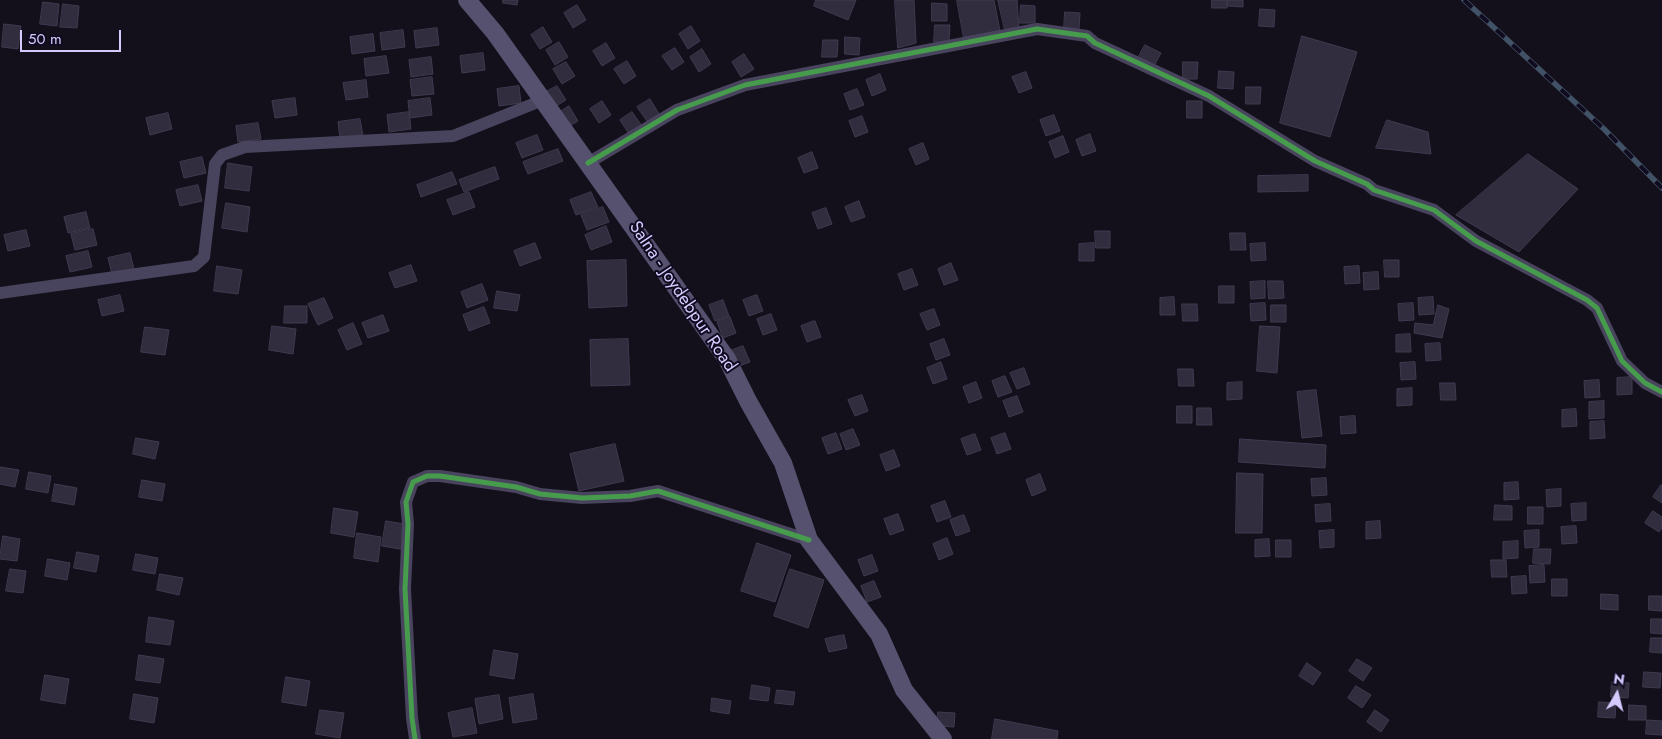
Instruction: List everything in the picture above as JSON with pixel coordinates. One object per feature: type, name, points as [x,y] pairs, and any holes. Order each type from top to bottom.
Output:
[{"type":"main road","name":"Salna - Joydebpur Road","points":[[467,0],[495,33],[727,359],[748,401],[783,462],[809,540],[879,634],[904,690],[943,739]]},
{"type":"street","points":[[588,164],[676,110],[746,85],[1037,29],[1087,36],[1095,43],[1209,96],[1315,161],[1367,184],[1374,190],[1434,210],[1476,241],[1587,300],[1597,308],[1622,361],[1645,383],[1662,392]]},
{"type":"street","points":[[0,293],[194,266],[204,257],[215,164],[222,156],[245,147],[453,136],[543,100]]},
{"type":"street","points":[[415,739],[404,589],[408,524],[406,502],[413,482],[427,476],[440,476],[516,487],[540,494],[582,498],[630,496],[658,491],[809,540]]},
{"type":"building","points":[[503,0],[518,0],[517,5],[503,3]]},
{"type":"building","points":[[816,0],[856,0],[848,20],[814,6]]},
{"type":"building","points":[[895,0],[914,0],[916,43],[898,48]]},
{"type":"building","points":[[957,0],[994,0],[1000,31],[964,38]]},
{"type":"building","points":[[998,0],[1017,0],[1019,28],[1005,30]]},
{"type":"building","points":[[1212,0],[1227,0],[1227,8],[1212,8]]},
{"type":"building","points":[[1228,0],[1243,0],[1243,7],[1228,6]]},
{"type":"building","points":[[43,2],[59,4],[57,26],[40,24]]},
{"type":"building","points":[[932,3],[947,4],[947,21],[932,21]]},
{"type":"building","points":[[63,4],[79,6],[77,28],[60,27]]},
{"type":"building","points":[[577,5],[586,20],[573,28],[564,13]]},
{"type":"building","points":[[1021,5],[1035,6],[1035,23],[1020,23]]},
{"type":"building","points":[[1260,9],[1275,10],[1274,27],[1259,26]]},
{"type":"building","points":[[1065,12],[1080,13],[1079,30],[1064,29]]},
{"type":"building","points":[[4,24],[21,26],[18,49],[2,47]]},
{"type":"building","points":[[935,25],[950,25],[949,42],[934,42]]},
{"type":"building","points":[[691,26],[700,41],[688,49],[679,34]]},
{"type":"building","points":[[543,27],[552,42],[540,49],[531,35]]},
{"type":"building","points":[[437,28],[439,45],[416,48],[414,31]]},
{"type":"building","points":[[403,30],[405,47],[382,50],[380,33]]},
{"type":"building","points":[[373,34],[375,51],[352,54],[350,37]]},
{"type":"building","points":[[1302,36],[1357,52],[1330,137],[1280,123]]},
{"type":"building","points":[[845,37],[860,38],[859,55],[845,54]]},
{"type":"building","points":[[823,40],[838,40],[837,57],[822,57]]},
{"type":"building","points":[[559,42],[568,57],[555,65],[546,50]]},
{"type":"building","points":[[606,43],[615,58],[602,66],[593,51]]},
{"type":"building","points":[[1145,45],[1161,53],[1154,66],[1138,58]]},
{"type":"building","points":[[675,48],[684,62],[672,70],[662,56]]},
{"type":"building","points":[[702,49],[711,64],[699,72],[690,57]]},
{"type":"building","points":[[483,53],[485,70],[462,73],[460,56]]},
{"type":"building","points":[[744,54],[754,69],[741,77],[732,62]]},
{"type":"building","points":[[386,56],[389,73],[366,76],[364,59]]},
{"type":"building","points":[[431,57],[433,74],[411,77],[409,60]]},
{"type":"building","points":[[627,61],[636,76],[624,84],[614,69]]},
{"type":"building","points":[[566,62],[575,76],[562,84],[553,69]]},
{"type":"building","points":[[1183,62],[1198,62],[1197,79],[1183,79]]},
{"type":"building","points":[[1219,71],[1234,72],[1233,89],[1218,88]]},
{"type":"building","points":[[1026,72],[1032,88],[1019,93],[1012,77]]},
{"type":"building","points":[[880,74],[886,90],[872,96],[866,80]]},
{"type":"building","points":[[432,77],[434,94],[412,96],[410,80]]},
{"type":"building","points":[[366,80],[368,97],[346,100],[343,83]]},
{"type":"building","points":[[519,86],[521,103],[499,106],[497,89]]},
{"type":"building","points":[[557,86],[566,100],[553,108],[544,93]]},
{"type":"building","points":[[1246,87],[1261,87],[1260,104],[1246,104]]},
{"type":"building","points":[[857,89],[864,105],[850,110],[844,94]]},
{"type":"building","points":[[295,98],[297,115],[275,118],[272,101]]},
{"type":"building","points":[[430,98],[432,115],[410,118],[408,101]]},
{"type":"building","points":[[650,99],[659,114],[647,121],[637,107]]},
{"type":"building","points":[[602,101],[611,115],[599,123],[590,109]]},
{"type":"building","points":[[1187,101],[1202,101],[1202,118],[1187,118]]},
{"type":"building","points":[[569,106],[578,121],[566,128],[557,114]]},
{"type":"building","points":[[409,112],[411,129],[389,132],[387,115]]},
{"type":"building","points":[[632,112],[642,126],[629,134],[620,120]]},
{"type":"building","points":[[168,113],[172,129],[150,135],[146,118]]},
{"type":"building","points":[[1054,115],[1060,131],[1046,136],[1040,120]]},
{"type":"building","points":[[862,116],[868,132],[855,137],[849,121]]},
{"type":"building","points":[[360,119],[363,136],[340,139],[338,122]]},
{"type":"building","points":[[1387,120],[1428,132],[1431,154],[1376,148]]},
{"type":"building","points":[[258,123],[261,139],[238,142],[236,126]]},
{"type":"building","points":[[1090,134],[1096,151],[1082,156],[1076,140]]},
{"type":"building","points":[[537,135],[543,150],[522,158],[516,143]]},
{"type":"building","points":[[1063,136],[1069,152],[1055,158],[1049,142]]},
{"type":"building","points":[[923,143],[929,159],[916,165],[909,149]]},
{"type":"building","points":[[558,149],[563,161],[528,174],[523,162]]},
{"type":"building","points":[[812,152],[818,168],[804,173],[798,158]]},
{"type":"building","points":[[1528,154],[1578,189],[1519,252],[1456,215]]},
{"type":"building","points":[[202,157],[206,173],[184,178],[180,162]]},
{"type":"building","points":[[228,163],[252,167],[249,191],[225,188]]},
{"type":"building","points":[[495,167],[499,179],[464,192],[459,180]]},
{"type":"building","points":[[452,172],[457,184],[421,197],[417,185]]},
{"type":"building","points":[[1308,175],[1308,191],[1258,192],[1258,176]]},
{"type":"building","points":[[198,185],[202,201],[180,206],[176,190]]},
{"type":"building","points":[[469,192],[475,207],[453,215],[447,200]]},
{"type":"building","points":[[591,192],[598,207],[576,215],[570,200]]},
{"type":"building","points":[[859,201],[865,217],[851,222],[845,207]]},
{"type":"building","points":[[226,203],[250,207],[247,232],[222,228]]},
{"type":"building","points":[[603,207],[609,222],[587,230],[581,215]]},
{"type":"building","points":[[826,208],[832,224],[818,229],[812,213]]},
{"type":"building","points":[[86,212],[90,228],[68,233],[64,217]]},
{"type":"building","points":[[606,226],[612,242],[591,250],[585,235]]},
{"type":"building","points":[[93,229],[97,245],[75,250],[71,234]]},
{"type":"building","points":[[26,230],[30,246],[8,251],[4,235]]},
{"type":"building","points":[[1095,231],[1110,231],[1110,248],[1096,248]]},
{"type":"building","points":[[1230,233],[1245,233],[1246,250],[1231,250]]},
{"type":"building","points":[[535,243],[541,258],[520,266],[514,251]]},
{"type":"building","points":[[1094,243],[1094,261],[1079,261],[1079,244]]},
{"type":"building","points":[[1265,243],[1266,260],[1251,261],[1250,244]]},
{"type":"building","points":[[88,251],[92,267],[70,272],[66,256]]},
{"type":"building","points":[[130,253],[134,269],[112,274],[108,258]]},
{"type":"building","points":[[626,260],[627,306],[589,308],[587,261]]},
{"type":"building","points":[[1384,260],[1399,260],[1399,277],[1385,277]]},
{"type":"building","points":[[951,263],[958,280],[944,285],[938,269]]},
{"type":"building","points":[[411,265],[417,281],[395,288],[389,273]]},
{"type":"building","points":[[217,266],[242,270],[238,294],[214,291]]},
{"type":"building","points":[[1359,266],[1360,283],[1345,284],[1344,267]]},
{"type":"building","points":[[912,269],[918,285],[904,290],[898,274]]},
{"type":"building","points":[[1378,272],[1379,289],[1364,290],[1363,273]]},
{"type":"building","points":[[1265,281],[1265,298],[1251,299],[1250,282]]},
{"type":"building","points":[[1268,281],[1283,281],[1284,298],[1269,299]]},
{"type":"building","points":[[482,284],[488,300],[467,308],[461,292]]},
{"type":"building","points":[[1219,286],[1234,286],[1234,303],[1219,303]]},
{"type":"building","points":[[497,291],[520,295],[517,311],[494,308]]},
{"type":"building","points":[[120,295],[124,311],[102,316],[98,300]]},
{"type":"building","points":[[757,295],[763,311],[749,316],[743,300]]},
{"type":"building","points":[[1174,297],[1175,315],[1160,315],[1160,298]]},
{"type":"building","points":[[1433,297],[1434,314],[1419,315],[1418,298]]},
{"type":"building","points":[[324,298],[333,318],[318,325],[308,304]]},
{"type":"building","points":[[723,300],[729,316],[715,321],[709,305]]},
{"type":"building","points":[[1265,303],[1266,320],[1251,321],[1250,304]]},
{"type":"building","points":[[1413,303],[1414,320],[1399,321],[1398,304]]},
{"type":"building","points":[[1182,304],[1197,304],[1198,321],[1183,321]]},
{"type":"building","points":[[1271,305],[1286,305],[1286,322],[1271,322]]},
{"type":"building","points":[[1438,305],[1449,309],[1442,338],[1414,333],[1415,323],[1433,325]]},
{"type":"building","points":[[285,306],[307,306],[307,323],[284,323]]},
{"type":"building","points":[[484,307],[490,323],[469,331],[463,315]]},
{"type":"building","points":[[934,309],[940,325],[927,330],[920,314]]},
{"type":"building","points":[[771,314],[777,330],[763,335],[757,319]]},
{"type":"building","points":[[383,315],[389,331],[368,338],[362,323]]},
{"type":"building","points":[[730,317],[736,333],[723,338],[717,322]]},
{"type":"building","points":[[815,321],[821,337],[807,342],[801,326]]},
{"type":"building","points":[[353,323],[362,344],[347,350],[338,330]]},
{"type":"building","points":[[272,326],[296,329],[293,354],[269,350]]},
{"type":"building","points":[[1260,326],[1280,327],[1277,373],[1257,371]]},
{"type":"building","points":[[145,327],[169,330],[165,355],[141,352]]},
{"type":"building","points":[[1410,334],[1411,352],[1396,352],[1396,335]]},
{"type":"building","points":[[628,339],[630,385],[591,386],[590,340]]},
{"type":"building","points":[[944,339],[950,355],[936,360],[930,344]]},
{"type":"building","points":[[1440,343],[1441,360],[1426,361],[1425,344]]},
{"type":"building","points":[[743,346],[750,362],[736,367],[730,351]]},
{"type":"building","points":[[941,362],[947,379],[933,384],[927,368]]},
{"type":"building","points":[[1415,362],[1416,379],[1401,380],[1400,363]]},
{"type":"building","points":[[1024,368],[1030,384],[1017,389],[1010,373]]},
{"type":"building","points":[[1178,369],[1193,369],[1194,386],[1179,386]]},
{"type":"building","points":[[1005,376],[1012,392],[998,397],[992,381]]},
{"type":"building","points":[[1632,377],[1632,394],[1617,395],[1617,378]]},
{"type":"building","points":[[1599,380],[1600,397],[1585,398],[1584,381]]},
{"type":"building","points":[[976,382],[982,398],[969,403],[963,387]]},
{"type":"building","points":[[1242,382],[1242,399],[1227,400],[1227,383]]},
{"type":"building","points":[[1440,383],[1455,383],[1456,400],[1441,400]]},
{"type":"building","points":[[1412,388],[1412,405],[1397,406],[1397,389]]},
{"type":"building","points":[[1316,390],[1322,436],[1302,438],[1297,392]]},
{"type":"building","points":[[862,395],[868,411],[855,416],[848,400]]},
{"type":"building","points":[[1017,396],[1023,412],[1009,417],[1003,401]]},
{"type":"building","points":[[1604,401],[1604,418],[1589,419],[1589,402]]},
{"type":"building","points":[[1177,406],[1192,406],[1192,423],[1177,423]]},
{"type":"building","points":[[1197,408],[1211,408],[1212,425],[1197,425]]},
{"type":"building","points":[[1576,409],[1577,426],[1562,427],[1562,410]]},
{"type":"building","points":[[1355,416],[1356,433],[1341,434],[1340,417]]},
{"type":"building","points":[[1604,421],[1605,438],[1590,439],[1590,422]]},
{"type":"building","points":[[853,429],[860,445],[846,450],[840,434]]},
{"type":"building","points":[[836,433],[842,449],[828,454],[822,438]]},
{"type":"building","points":[[1005,433],[1011,449],[997,454],[991,438]]},
{"type":"building","points":[[975,434],[981,450],[967,455],[961,439]]},
{"type":"building","points":[[136,438],[159,442],[155,459],[133,454]]},
{"type":"building","points":[[1240,439],[1326,445],[1325,468],[1239,462]]},
{"type":"building","points":[[615,444],[624,481],[579,491],[570,454]]},
{"type":"building","points":[[894,450],[900,466],[886,471],[880,455]]},
{"type":"building","points":[[0,467],[19,470],[15,487],[0,484]]},
{"type":"building","points":[[29,472],[51,476],[48,493],[26,489]]},
{"type":"building","points":[[1237,473],[1263,474],[1262,533],[1236,533]]},
{"type":"building","points":[[1040,474],[1046,490],[1032,496],[1026,480]]},
{"type":"building","points":[[1326,478],[1327,495],[1312,496],[1311,479]]},
{"type":"building","points":[[142,480],[165,484],[162,501],[139,497]]},
{"type":"building","points":[[1518,482],[1519,499],[1504,500],[1504,483]]},
{"type":"building","points":[[55,484],[77,488],[74,505],[52,501]]},
{"type":"building","points":[[1662,485],[1662,503],[1653,497]]},
{"type":"building","points":[[1561,489],[1561,506],[1547,507],[1546,490]]},
{"type":"building","points":[[945,501],[951,517],[937,522],[931,506]]},
{"type":"building","points":[[1586,503],[1586,520],[1572,521],[1571,504]]},
{"type":"building","points":[[1330,504],[1331,521],[1316,522],[1315,505]]},
{"type":"building","points":[[1495,505],[1512,506],[1512,520],[1494,520]]},
{"type":"building","points":[[1528,507],[1543,507],[1543,524],[1528,524]]},
{"type":"building","points":[[334,508],[358,512],[354,537],[331,533]]},
{"type":"building","points":[[1653,511],[1662,517],[1662,528],[1659,532],[1645,523]]},
{"type":"building","points":[[898,514],[904,530],[890,535],[884,519]]},
{"type":"building","points":[[964,515],[970,531],[956,536],[950,520]]},
{"type":"building","points":[[386,521],[410,525],[406,550],[382,546]]},
{"type":"building","points":[[1380,521],[1381,538],[1366,539],[1366,522]]},
{"type":"building","points":[[1576,526],[1577,543],[1562,544],[1561,527]]},
{"type":"building","points":[[1334,530],[1334,547],[1320,548],[1319,531]]},
{"type":"building","points":[[1539,530],[1539,547],[1525,548],[1524,531]]},
{"type":"building","points":[[357,533],[381,537],[378,562],[354,558]]},
{"type":"building","points":[[3,536],[20,539],[17,561],[0,559]]},
{"type":"building","points":[[947,538],[953,554],[939,560],[933,544]]},
{"type":"building","points":[[1269,539],[1270,556],[1255,557],[1255,540]]},
{"type":"building","points":[[1276,540],[1291,540],[1291,557],[1276,557]]},
{"type":"building","points":[[1518,541],[1518,558],[1503,559],[1503,542]]},
{"type":"building","points":[[757,543],[791,555],[775,602],[741,591]]},
{"type":"building","points":[[1534,549],[1551,549],[1550,564],[1533,563]]},
{"type":"building","points":[[77,552],[99,556],[96,572],[74,568]]},
{"type":"building","points":[[136,554],[158,558],[155,574],[133,570]]},
{"type":"building","points":[[872,555],[878,571],[864,576],[858,560]]},
{"type":"building","points":[[48,559],[70,563],[67,580],[45,576]]},
{"type":"building","points":[[1491,560],[1506,560],[1507,577],[1492,577]]},
{"type":"building","points":[[1544,565],[1545,582],[1530,583],[1529,566]]},
{"type":"building","points":[[10,569],[26,571],[23,593],[6,591]]},
{"type":"building","points":[[790,569],[824,580],[808,628],[774,616]]},
{"type":"building","points":[[160,574],[183,578],[179,595],[157,590]]},
{"type":"building","points":[[1526,576],[1527,593],[1512,594],[1511,577]]},
{"type":"building","points":[[1552,579],[1567,579],[1567,596],[1552,596]]},
{"type":"building","points":[[874,581],[881,597],[867,602],[861,586]]},
{"type":"building","points":[[1601,594],[1618,595],[1618,610],[1601,609]]},
{"type":"building","points":[[1649,596],[1662,596],[1662,611],[1649,610]]},
{"type":"building","points":[[149,617],[174,621],[170,645],[146,642]]},
{"type":"building","points":[[1651,619],[1662,619],[1662,634],[1651,633]]},
{"type":"building","points":[[844,635],[847,648],[829,652],[825,639]]},
{"type":"building","points":[[1651,638],[1662,638],[1662,653],[1650,652]]},
{"type":"building","points":[[494,650],[518,654],[514,679],[490,675]]},
{"type":"building","points":[[139,655],[164,659],[160,683],[136,680]]},
{"type":"building","points":[[1357,659],[1372,668],[1363,681],[1349,671]]},
{"type":"building","points":[[1307,663],[1321,673],[1313,685],[1299,676]]},
{"type":"building","points":[[1644,672],[1661,673],[1660,688],[1643,687]]},
{"type":"building","points":[[45,675],[69,679],[65,704],[41,700]]},
{"type":"building","points":[[286,677],[310,681],[306,706],[282,702]]},
{"type":"building","points":[[1612,682],[1629,683],[1628,698],[1611,697]]},
{"type":"building","points":[[752,685],[770,688],[768,701],[750,699]]},
{"type":"building","points":[[1356,686],[1371,695],[1362,708],[1348,698]]},
{"type":"building","points":[[777,690],[795,692],[793,705],[775,703]]},
{"type":"building","points":[[134,694],[158,698],[154,723],[130,719]]},
{"type":"building","points":[[533,694],[537,719],[513,723],[509,698]]},
{"type":"building","points":[[499,695],[503,719],[479,724],[475,699]]},
{"type":"building","points":[[712,698],[731,701],[729,714],[711,711]]},
{"type":"building","points":[[1599,702],[1616,703],[1615,718],[1598,717]]},
{"type":"building","points":[[1629,705],[1646,706],[1646,720],[1629,720]]},
{"type":"building","points":[[472,708],[477,733],[453,737],[448,713]]},
{"type":"building","points":[[320,710],[344,713],[340,738],[316,734]]},
{"type":"building","points":[[1375,710],[1389,720],[1381,732],[1367,722]]},
{"type":"building","points":[[938,712],[955,713],[954,727],[937,726]]},
{"type":"building","points":[[995,719],[1058,731],[1057,739],[992,739]]},
{"type":"building","points":[[1647,720],[1662,721],[1662,735],[1646,734]]},
{"type":"railway","points":[[1464,0],[1604,129],[1662,188]]},
{"type":"cycle path","points":[[588,163],[677,110],[745,85],[1037,29],[1087,36],[1095,43],[1209,96],[1315,161],[1367,184],[1374,190],[1434,210],[1476,241],[1587,300],[1597,308],[1622,361],[1645,383],[1662,392]]},
{"type":"cycle path","points":[[415,739],[412,718],[405,589],[408,524],[406,502],[413,482],[427,476],[440,476],[516,487],[540,494],[582,498],[630,496],[658,491],[809,540]]}]
